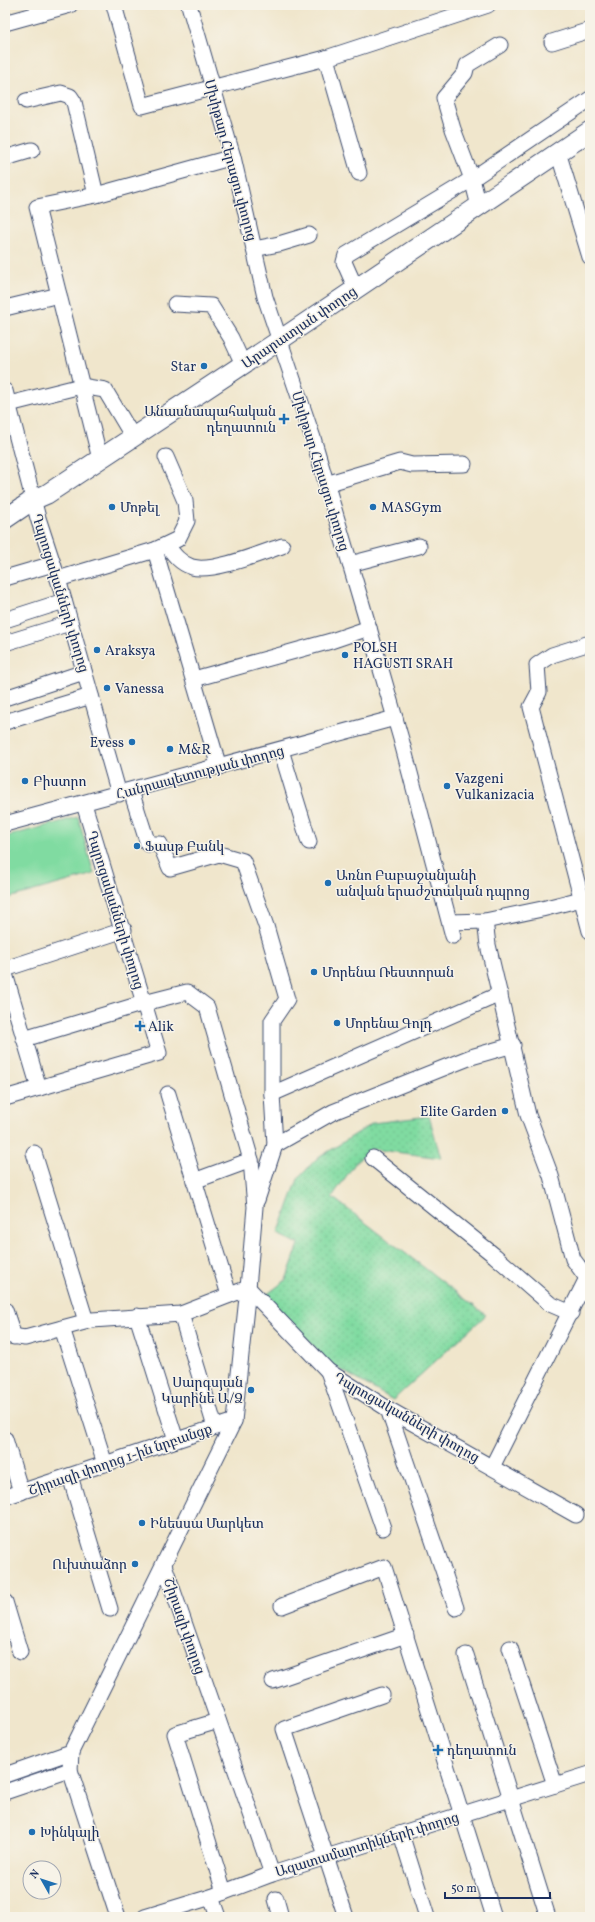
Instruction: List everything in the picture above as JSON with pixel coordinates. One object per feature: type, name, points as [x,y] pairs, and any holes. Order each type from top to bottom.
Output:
[{"type":"main road","name":"Արարատյան փողոց","points":[[5,519],[33,500],[47,494],[134,437],[590,131]]},
{"type":"street","points":[[5,23],[70,5]]},
{"type":"street","points":[[114,5],[142,106],[213,89],[326,58],[488,5]]},
{"type":"street","name":"Մխիթար Հերացու փողոց","points":[[189,5],[233,157],[265,297],[326,484],[369,628],[395,718],[451,929],[485,921]]},
{"type":"street","points":[[552,42],[590,30]]},
{"type":"street","points":[[479,206],[472,179],[444,98],[465,74],[467,65],[500,45]]},
{"type":"street","points":[[326,58],[359,173]]},
{"type":"street","points":[[26,101],[62,93],[70,96],[74,102],[96,195]]},
{"type":"street","points":[[356,288],[344,262],[346,255],[472,179],[590,99]]},
{"type":"street","points":[[5,157],[32,150]]},
{"type":"street","points":[[558,152],[590,257]]},
{"type":"street","points":[[100,459],[37,207],[96,195],[233,157]]},
{"type":"street","points":[[254,249],[279,244],[309,235]]},
{"type":"street","points":[[5,308],[59,295]]},
{"type":"street","points":[[174,304],[211,306],[231,338],[243,364]]},
{"type":"street","points":[[7,398],[81,386],[105,390],[134,437]]},
{"type":"street","name":"Դպրոցականների փողոց","points":[[7,398],[38,518],[58,579],[91,696],[125,792],[148,844],[160,844],[170,868],[219,854],[243,861],[266,926],[287,999],[272,1021],[272,1094]]},
{"type":"street","points":[[58,579],[161,548],[178,539],[187,521],[185,501],[166,457]]},
{"type":"street","points":[[326,484],[400,462],[412,465],[464,464]]},
{"type":"street","points":[[161,548],[192,567],[210,568],[282,546]]},
{"type":"street","points":[[350,564],[419,546]]},
{"type":"street","points":[[161,548],[194,679],[219,767]]},
{"type":"street","points":[[5,578],[53,564]]},
{"type":"street","points":[[5,620],[64,601]]},
{"type":"street","points":[[5,643],[70,623]]},
{"type":"street","points":[[194,679],[331,641],[369,628]]},
{"type":"street","points":[[590,643],[552,655],[537,665],[538,692],[531,707],[585,898],[590,931]]},
{"type":"street","points":[[5,698],[84,672]]},
{"type":"street","points":[[5,722],[91,696]]},
{"type":"street","name":"Հանրապետության փողոց","points":[[5,824],[84,804],[395,718]]},
{"type":"street","points":[[281,750],[310,842]]},
{"type":"street","name":"Դպրոցականների փողոց","points":[[84,804],[124,930],[144,1003],[187,992],[207,1008],[251,1160],[255,1207],[248,1288],[328,1371],[388,1409],[576,1515]]},
{"type":"street","points":[[492,1467],[589,1277],[573,1258],[551,1176],[528,1116],[513,1045],[488,945],[485,921],[585,898]]},
{"type":"street","points":[[5,969],[124,930]]},
{"type":"street","points":[[5,974],[39,1088]]},
{"type":"street","points":[[255,1207],[275,1145],[272,1094],[500,994]]},
{"type":"street","points":[[12,1096],[159,1053],[144,1003],[24,1040]]},
{"type":"street","points":[[275,1145],[333,1112],[471,1057],[513,1045]]},
{"type":"street","points":[[168,1094],[229,1295]]},
{"type":"street","points":[[34,1153],[86,1321]]},
{"type":"street","points":[[373,1158],[495,1256],[550,1304],[571,1313]]},
{"type":"street","points":[[194,1181],[251,1160]]},
{"type":"street","points":[[5,1310],[9,1336],[25,1338],[86,1321],[137,1316],[181,1314],[248,1288]]},
{"type":"street","name":"Շիրազի փողոց","points":[[248,1288],[234,1421],[164,1566],[272,1874]]},
{"type":"street","points":[[181,1314],[214,1427]]},
{"type":"street","points":[[137,1316],[176,1440]]},
{"type":"street","points":[[62,1328],[105,1464]]},
{"type":"street","points":[[328,1371],[383,1528]]},
{"type":"street","points":[[388,1409],[456,1608]]},
{"type":"street","name":"Շիրազի փողոց 1-ին նրբանցք","points":[[5,1498],[234,1421]]},
{"type":"street","points":[[5,1440],[21,1492]]},
{"type":"street","points":[[70,1476],[110,1609]]},
{"type":"street","points":[[118,1917],[70,1770],[71,1752],[155,1579],[164,1566]]},
{"type":"street","points":[[282,1606],[384,1566],[494,1917]]},
{"type":"street","points":[[5,1602],[20,1652]]},
{"type":"street","points":[[273,1681],[406,1635]]},
{"type":"street","points":[[510,1648],[555,1785]]},
{"type":"street","points":[[466,1655],[548,1917]]},
{"type":"street","points":[[346,1917],[284,1729],[382,1695]]},
{"type":"street","points":[[218,1721],[175,1734],[217,1894],[218,1917]]},
{"type":"street","points":[[5,1775],[71,1752]]},
{"type":"street","points":[[5,1792],[70,1770]]},
{"type":"street","name":"Ազատամարտիկների փողոց","points":[[145,1917],[217,1894],[272,1874],[590,1774]]},
{"type":"street","points":[[401,1834],[427,1917]]},
{"type":"street","points":[[276,1900],[281,1917]]},
{"type":"green space","points":[[78,817],[94,874],[5,899],[5,837]]},
{"type":"green space","points":[[429,1116],[441,1158],[372,1149],[356,1162],[332,1197],[486,1315],[393,1400],[329,1363],[266,1295],[286,1280],[299,1244],[278,1234],[298,1179],[315,1160],[373,1123]]},
{"type":"place","name":"Star","points":[[204,366]]},
{"type":"place","name":"Անասնապահական դեղատուն","points":[[284,419]]},
{"type":"place","name":"Մոթել","points":[[112,507]]},
{"type":"place","name":"MASGym","points":[[373,507]]},
{"type":"place","name":"Araksya","points":[[97,650]]},
{"type":"place","name":"POLSH HAGUSTI SRAH","points":[[345,655]]},
{"type":"place","name":"Vanessa","points":[[107,688]]},
{"type":"place","name":"Evess","points":[[132,742]]},
{"type":"place","name":"M&R","points":[[170,749]]},
{"type":"place","name":"Բիստրո","points":[[25,781]]},
{"type":"place","name":"Vazgeni Vulkanizacia","points":[[447,786]]},
{"type":"place","name":"Ֆասթ Բանկ","points":[[137,846]]},
{"type":"place","name":"Առնո Բաբաջանյանի անվան երաժշտական դպրոց","points":[[328,883]]},
{"type":"place","name":"Մորենա Ռեստորան","points":[[314,972]]},
{"type":"place","name":"Մորենա Գոլդ","points":[[337,1023]]},
{"type":"place","name":"Alik","points":[[140,1026]]},
{"type":"place","name":"Elite Garden","points":[[505,1111]]},
{"type":"place","name":"Սարգսյան Կարինե Ա/Ձ","points":[[251,1390]]},
{"type":"place","name":"Ինեսսա Մարկետ","points":[[142,1523]]},
{"type":"place","name":"Ուխտաձոր","points":[[135,1564]]},
{"type":"place","name":"դեղատուն","points":[[438,1750]]},
{"type":"place","name":"Խինկալի","points":[[32,1832]]}]
